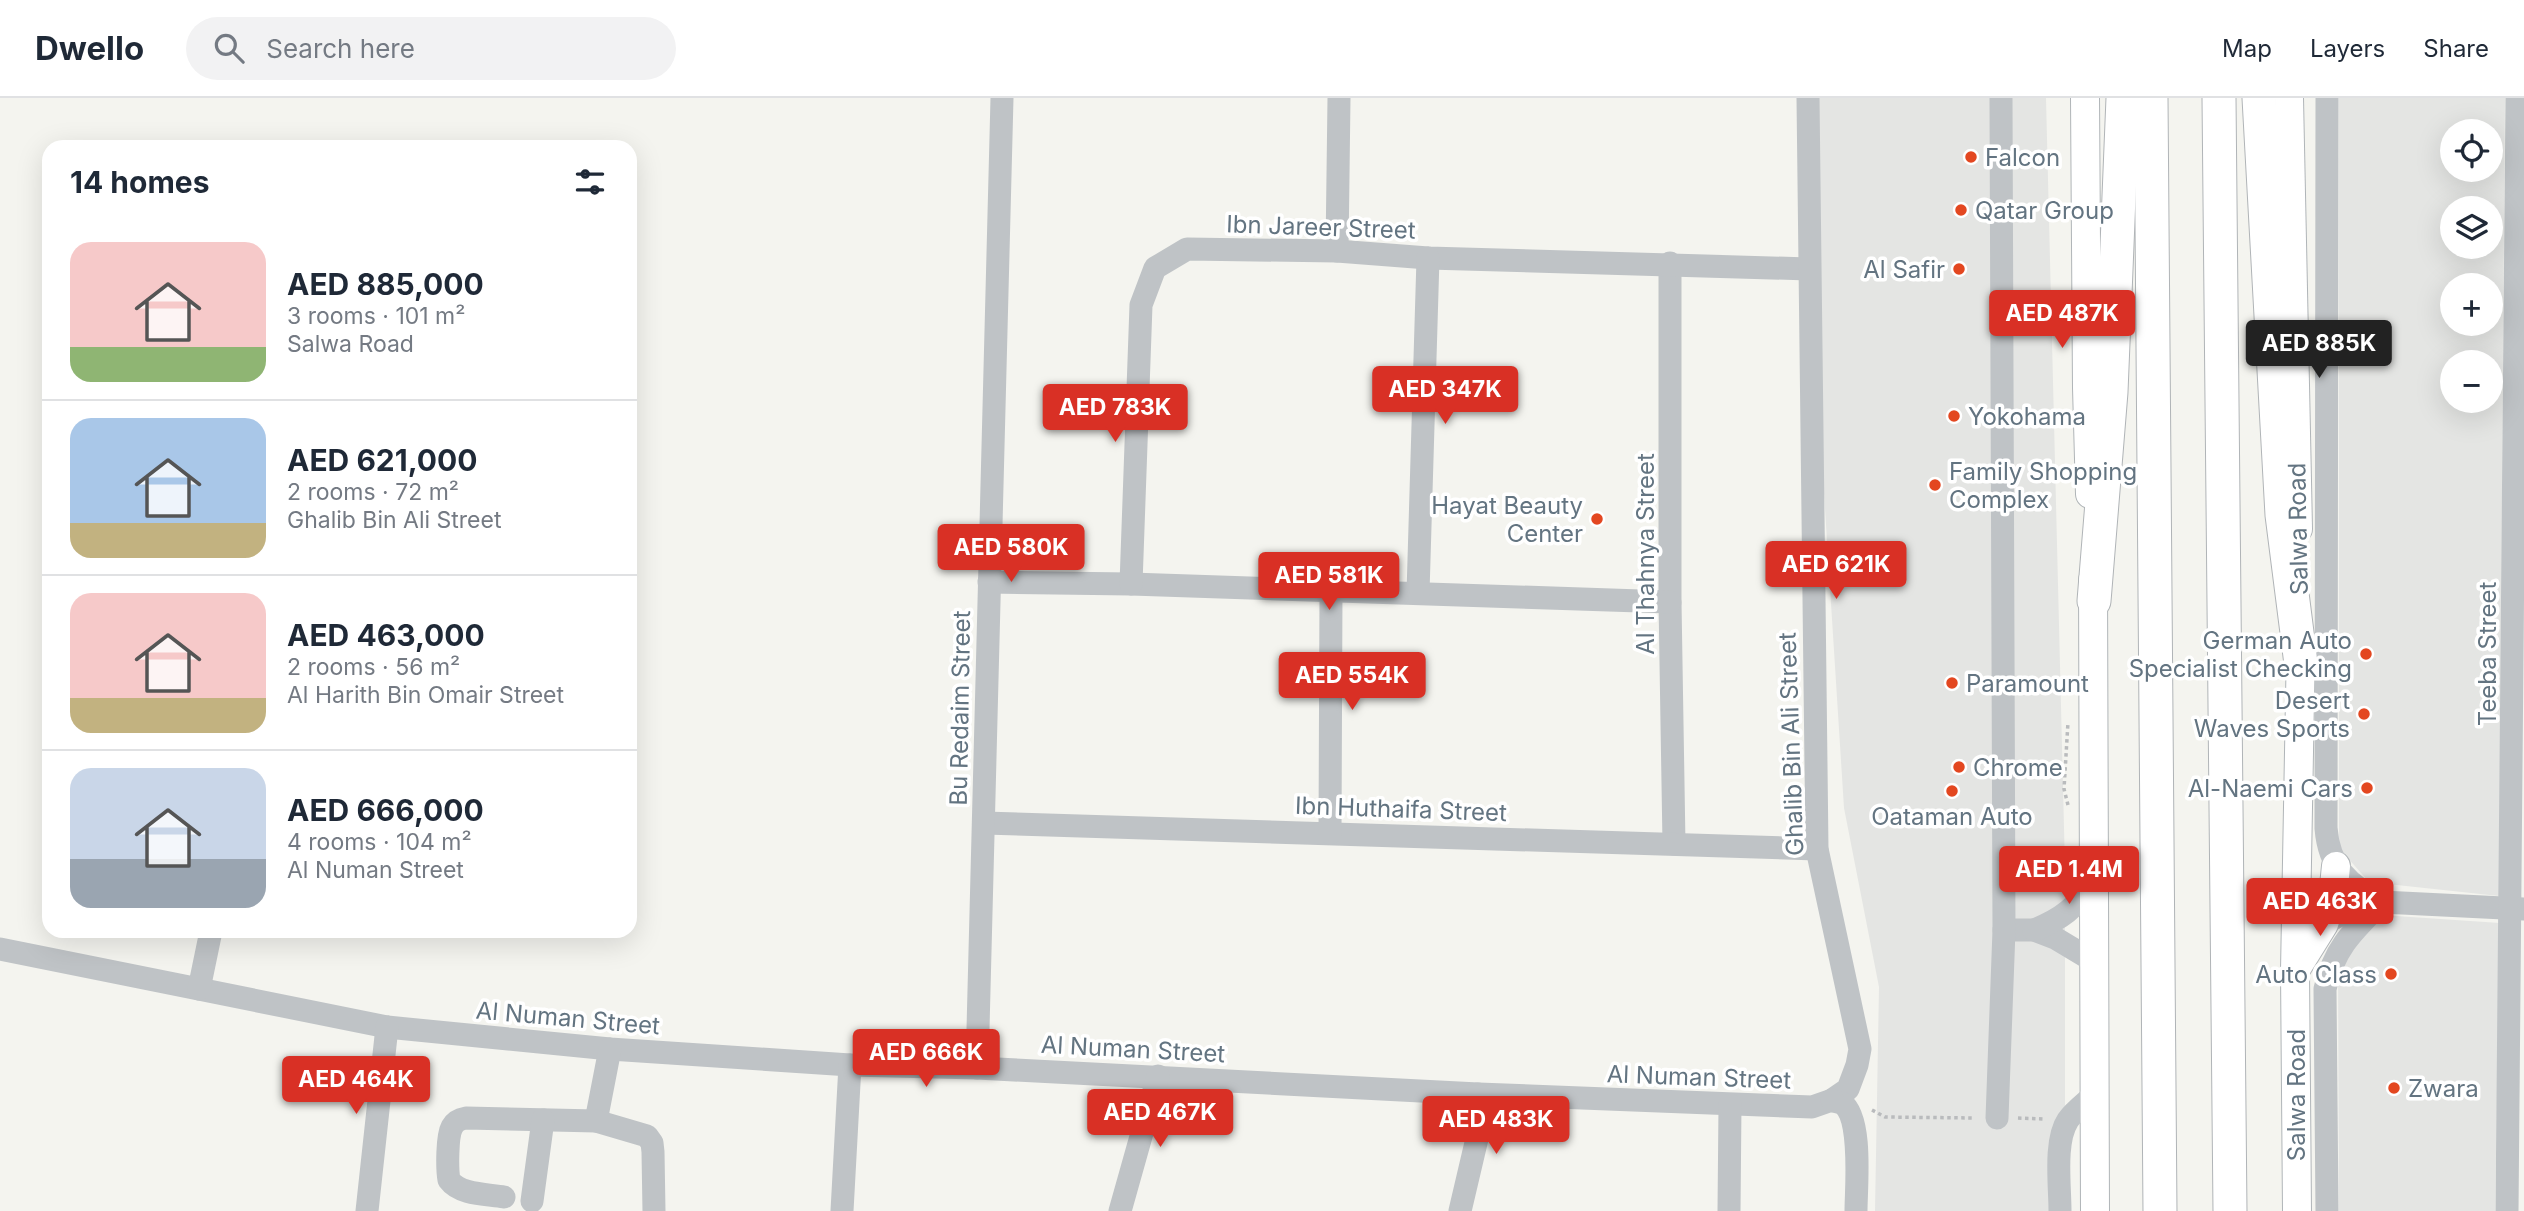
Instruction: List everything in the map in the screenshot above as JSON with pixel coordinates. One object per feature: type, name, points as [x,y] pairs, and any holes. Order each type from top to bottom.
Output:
[{"type":"highway","points":[[2094,601],[2110,392],[2123,98]]},
{"type":"highway","points":[[2151,98],[2160,1211]]},
{"type":"highway","points":[[2220,98],[2230,1211]]},
{"type":"highway","points":[[2259,98],[2282,515],[2301,664]]},
{"type":"main road","points":[[2085,98],[2087,388],[2094,601],[2095,1211]]},
{"type":"main road","name":"Salwa Road","points":[[2288,98],[2301,664],[2295,971],[2297,1211]]},
{"type":"main road","points":[[2295,971],[2324,924],[2333,896],[2336,866]]},
{"type":"street","name":"Bu Redaim Street","points":[[977,1068],[1002,98]]},
{"type":"street","points":[[1337,251],[1339,98]]},
{"type":"street","name":"Ghalib Bin Ali Street","points":[[1808,98],[1817,849],[1860,1049],[1840,1095]]},
{"type":"street","points":[[1997,1118],[2004,930],[2001,98]]},
{"type":"street","points":[[2328,98],[2326,828],[2329,852],[2336,866],[2357,887],[2382,902]]},
{"type":"street","name":"Teeba Street","points":[[2507,1211],[2518,909],[2517,98]]},
{"type":"street","name":"Ibn Jareer Street","points":[[1132,584],[1141,305],[1155,268],[1187,249],[1337,251],[1428,257],[1809,269]]},
{"type":"street","points":[[1418,593],[1428,257]]},
{"type":"street","name":"Al Thahnya Street","points":[[1670,263],[1670,602],[1674,844]]},
{"type":"street","points":[[989,582],[1132,584],[1670,602]]},
{"type":"street","points":[[1330,833],[1331,591]]},
{"type":"street","name":"Ibn Huthaifa Street","points":[[984,823],[1817,849]]},
{"type":"street","points":[[2034,930],[2070,912],[2093,885]]},
{"type":"street","points":[[2327,1211],[2325,989],[2329,968],[2338,950],[2382,902]]},
{"type":"street","points":[[2324,924],[2348,911],[2382,902],[2518,909]]},
{"type":"street","points":[[2004,930],[2034,930],[2055,938],[2095,962]]},
{"type":"street","points":[[199,989],[210,938]]},
{"type":"street","name":"Al Numan Street","points":[[0,949],[387,1027],[610,1049],[850,1065],[1158,1076],[1730,1105],[1812,1107],[1840,1095]]},
{"type":"street","points":[[368,1211],[387,1027]]},
{"type":"street","points":[[596,1121],[610,1049]]},
{"type":"street","points":[[842,1211],[850,1065]]},
{"type":"street","points":[[1119,1211],[1158,1076]]},
{"type":"street","points":[[2060,1211],[2060,1141],[2063,1128],[2070,1117],[2096,1093]]},
{"type":"street","points":[[1460,1211],[1479,1130],[1478,1094]]},
{"type":"street","points":[[1840,1095],[1856,1131],[1856,1211]]},
{"type":"street","points":[[1730,1105],[1730,1211]]},
{"type":"street","points":[[504,1197],[460,1189],[449,1180],[450,1133],[452,1125],[458,1119],[596,1121],[647,1136],[652,1143],[654,1211]]},
{"type":"street","points":[[532,1201],[544,1120]]},
{"type":"path","points":[[1840,1095],[1885,1117],[2054,1119]]},
{"type":"shaded area","points":[[1816,98],[2046,98],[2065,868],[2065,1115],[2062,1211],[1875,1211],[1879,987],[1844,808],[1820,430]]},
{"type":"shaded area","points":[[2339,98],[2505,98],[2503,364],[2503,350],[2440,350],[2440,413],[2503,413],[2499,896],[2369,882],[2339,848]]},
{"type":"shaded area","points":[[2381,915],[2500,923],[2495,1211],[2339,1211],[2338,965]]},
{"type":"place","name":"Falcon","points":[[1971,157]]},
{"type":"place","name":"Qatar Group","points":[[1961,210]]},
{"type":"place","name":"Al Safir","points":[[1959,269]]},
{"type":"place","name":"Yokohama","points":[[1954,416]]},
{"type":"place","name":"Family Shopping Complex","points":[[1935,485]]},
{"type":"place","name":"Hayat Beauty Center","points":[[1597,519]]},
{"type":"place","name":"German Auto Specialist Checking","points":[[2366,654]]},
{"type":"place","name":"Paramount","points":[[1952,683]]},
{"type":"place","name":"Desert Waves Sports","points":[[2364,714]]},
{"type":"place","name":"Chrome","points":[[1959,767]]},
{"type":"place","name":"Al-Naemi Cars","points":[[2367,788]]},
{"type":"place","name":"Oataman Auto","points":[[1952,791]]},
{"type":"place","name":"Auto Class","points":[[2391,974]]},
{"type":"place","name":"Zwara","points":[[2394,1088]]}]
